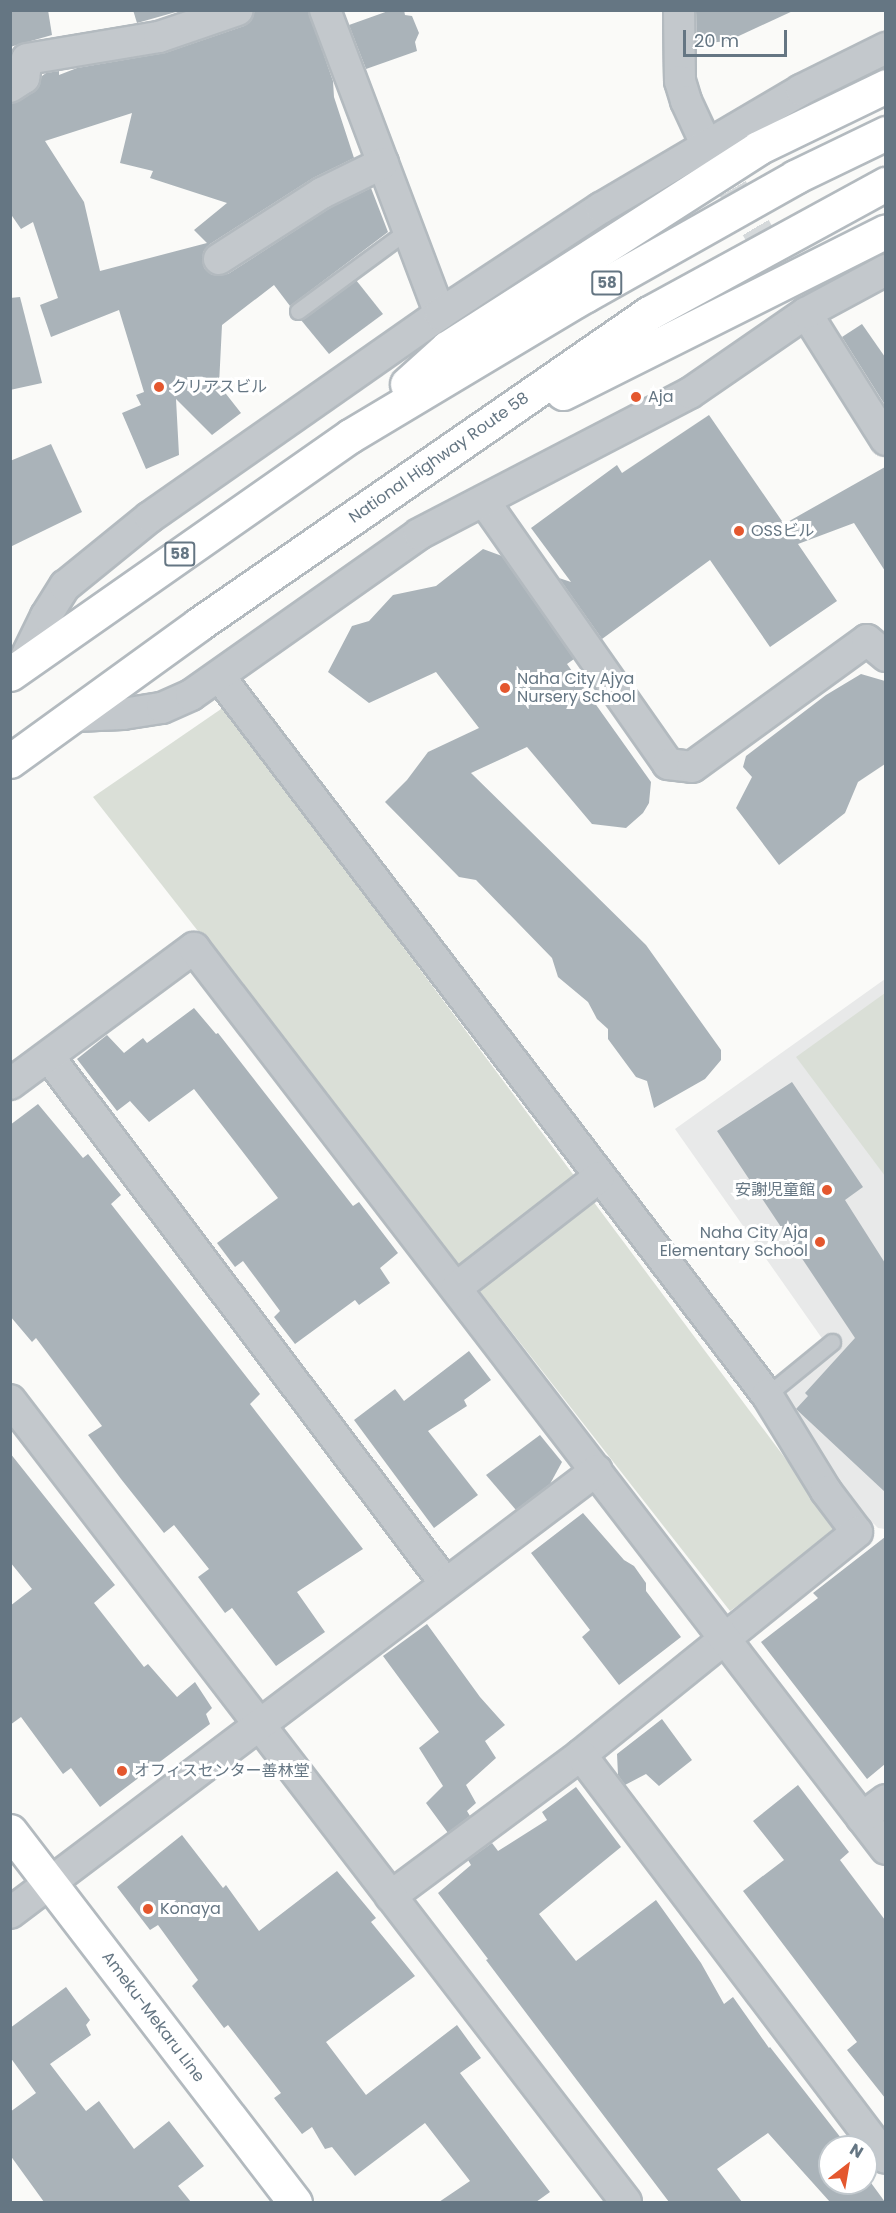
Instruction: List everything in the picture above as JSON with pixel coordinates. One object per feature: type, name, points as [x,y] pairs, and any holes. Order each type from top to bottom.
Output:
[{"type":"main road","name":"58","points":[[350,436],[447,348],[758,148],[885,86]]},
{"type":"main road","name":"58","points":[[16,669],[350,436],[596,289],[795,177],[885,133]]},
{"type":"main road","name":"National Highway Route 58","points":[[10,761],[199,624],[649,313],[885,184]]},
{"type":"main road","points":[[419,472],[519,416],[885,231]]},
{"type":"main road","name":"Ameku-Mekaru Line","points":[[10,1831],[295,2202]]},
{"type":"street","points":[[10,87],[24,78],[27,58],[159,37],[238,10]]},
{"type":"street","points":[[326,10],[440,314]]},
{"type":"street","points":[[680,10],[680,81],[686,101],[706,144]]},
{"type":"street","points":[[16,669],[65,586],[150,516],[440,314],[601,208],[801,90],[885,48]]},
{"type":"street","points":[[219,259],[322,194],[383,163]]},
{"type":"street","points":[[75,716],[123,714],[162,708],[190,695],[419,534],[690,393],[806,313],[885,270]]},
{"type":"street","points":[[806,313],[885,440]]},
{"type":"street","points":[[484,501],[668,764],[692,767],[867,640],[885,656]]},
{"type":"street","points":[[219,676],[767,1395],[826,1491],[856,1532],[726,1640],[581,1755],[391,1896]]},
{"type":"street","points":[[10,1084],[194,948],[597,1470],[885,1849]]},
{"type":"street","points":[[49,1057],[445,1582]]},
{"type":"street","points":[[456,1288],[599,1177]]},
{"type":"street","points":[[10,1400],[626,2202]]},
{"type":"street","points":[[10,1913],[445,1582],[597,1470]]},
{"type":"street","points":[[581,1755],[885,2158]]},
{"type":"street","points":[[862,1818],[885,1800]]},
{"type":"lane","points":[[298,311],[408,230]]},
{"type":"lane","points":[[767,1395],[832,1342]]},
{"type":"shaded area","points":[[224,707],[841,1533],[730,1611],[93,797]]},
{"type":"shaded area","name":"Naha City Aja Elementary School","points":[[885,979],[885,1529],[878,1528],[836,1486],[781,1397],[833,1354],[675,1129]]},
{"type":"shaded area","points":[[885,993],[885,1176],[796,1057]]},
{"type":"building","points":[[10,10],[48,10],[52,35],[10,47]]},
{"type":"building","points":[[133,10],[183,10],[137,23]]},
{"type":"building","points":[[255,10],[308,10],[333,81],[334,97],[354,158],[313,178],[210,244],[203,252],[204,268],[212,275],[228,274],[330,208],[371,188],[388,232],[290,306],[274,285],[222,325],[219,385],[241,413],[212,435],[176,399],[179,455],[146,469],[122,413],[141,405],[136,395],[144,392],[119,310],[51,337],[40,305],[58,298],[33,222],[21,229],[10,213],[10,104],[34,92],[46,73],[59,71],[59,75],[77,68],[165,53],[244,26],[251,21]],"holes":[[[132,113],[120,163],[153,171],[150,178],[227,203],[194,230],[207,243],[100,271],[84,202],[45,141]]]},
{"type":"building","points":[[391,10],[404,10],[405,15],[412,16],[419,33],[415,42],[417,51],[366,69],[349,25]]},
{"type":"building","points":[[696,10],[795,10],[728,41],[697,44]]},
{"type":"building","points":[[356,280],[383,314],[329,354],[301,320]]},
{"type":"building","points":[[20,297],[42,383],[10,390],[10,298]]},
{"type":"building","points":[[862,324],[885,357],[885,405],[842,337]]},
{"type":"building","points":[[709,415],[784,524],[885,467],[885,571],[854,523],[798,544],[837,601],[770,647],[710,560],[602,639],[559,578],[571,582],[531,528],[617,465],[622,473]]},
{"type":"building","points":[[51,444],[82,512],[10,547],[10,461]]},
{"type":"building","points":[[483,549],[502,556],[574,659],[567,664],[651,782],[649,803],[643,813],[626,828],[592,824],[527,747],[471,773],[646,945],[721,1050],[721,1060],[705,1079],[654,1108],[647,1081],[636,1077],[608,1039],[608,1029],[597,1019],[588,1002],[558,977],[552,958],[476,880],[459,877],[385,802],[407,780],[428,752],[479,728],[436,672],[369,703],[328,672],[352,626],[369,621],[393,595],[436,586]]},
{"type":"building","points":[[861,674],[885,681],[885,764],[858,782],[845,813],[779,865],[736,808],[752,777],[743,767],[746,756],[826,695]]},
{"type":"building","points":[[194,1008],[216,1034],[218,1033],[353,1206],[359,1202],[398,1253],[380,1268],[390,1283],[359,1305],[355,1300],[295,1344],[274,1317],[280,1311],[243,1261],[235,1267],[217,1243],[278,1198],[249,1160],[194,1089],[149,1122],[130,1101],[117,1111],[77,1059],[107,1035],[124,1053],[143,1038],[147,1043]]},
{"type":"building","points":[[792,1082],[863,1187],[845,1200],[885,1263],[885,1492],[796,1409],[808,1396],[805,1393],[855,1338],[717,1131]]},
{"type":"building","points":[[38,1104],[83,1158],[88,1154],[121,1195],[111,1204],[260,1394],[250,1404],[363,1549],[297,1592],[325,1632],[276,1666],[232,1608],[225,1613],[198,1577],[209,1569],[174,1525],[164,1533],[121,1479],[88,1435],[102,1426],[36,1338],[32,1342],[10,1316],[10,1125]]},
{"type":"building","points":[[469,1351],[491,1380],[464,1400],[467,1406],[428,1431],[478,1495],[434,1528],[354,1420],[395,1389],[404,1401]]},
{"type":"building","points":[[540,1435],[562,1462],[550,1484],[516,1510],[486,1475]]},
{"type":"building","points":[[10,1453],[115,1585],[94,1603],[144,1667],[148,1664],[177,1697],[195,1682],[212,1708],[206,1714],[210,1724],[100,1807],[71,1768],[63,1774],[21,1717],[10,1725],[10,1606],[32,1589],[10,1562]]},
{"type":"building","points":[[583,1513],[624,1560],[634,1566],[646,1583],[646,1591],[681,1637],[619,1685],[582,1637],[590,1630],[531,1553]]},
{"type":"building","points":[[885,1537],[885,1764],[867,1779],[761,1642],[818,1598],[813,1593]]},
{"type":"building","points":[[427,1624],[480,1697],[505,1725],[485,1741],[496,1758],[466,1785],[476,1803],[467,1811],[470,1816],[448,1833],[426,1803],[443,1786],[419,1748],[439,1732],[383,1656]]},
{"type":"building","points":[[662,1719],[692,1760],[659,1786],[646,1774],[625,1785],[618,1775],[617,1754]]},
{"type":"building","points":[[798,1785],[849,1852],[840,1860],[885,1920],[885,2098],[847,2050],[857,2042],[743,1891],[784,1860],[753,1821]]},
{"type":"building","points":[[576,1787],[621,1847],[539,1914],[576,1961],[656,1900],[701,1963],[724,2004],[733,1997],[769,2048],[839,2135],[818,2135],[818,2189],[768,2133],[717,2169],[742,2202],[669,2202],[486,1960],[488,1959],[438,1893],[471,1865],[468,1860],[492,1843],[498,1851],[547,1820],[542,1812]]},
{"type":"building","points":[[182,1835],[223,1888],[226,1885],[259,1931],[337,1871],[376,1918],[371,1922],[415,1976],[326,2042],[366,2095],[457,2025],[481,2058],[460,2073],[550,2192],[536,2202],[439,2202],[470,2181],[425,2123],[355,2176],[332,2147],[325,2149],[312,2127],[302,2134],[274,2098],[281,2093],[228,2025],[224,2028],[192,1986],[198,1980],[158,1925],[150,1930],[117,1887]]},
{"type":"building","points":[[66,1987],[90,2020],[86,2025],[91,2035],[50,2064],[86,2111],[99,2101],[134,2149],[169,2121],[204,2166],[178,2186],[191,2202],[44,2202],[10,2155],[10,2112],[36,2093],[10,2057],[10,2028]]},
{"type":"building","points":[[878,2192],[885,2202],[830,2202],[824,2195],[878,2195]]},
{"type":"tunnel","points":[[710,150],[806,313]]},
{"type":"place","name":"クリアスビル","points":[[159,387]]},
{"type":"place","name":"Aja","points":[[636,397]]},
{"type":"place","name":"OSSビル","points":[[739,531]]},
{"type":"place","name":"Naha City Ajya Nursery School","points":[[505,688]]},
{"type":"place","name":"安謝児童館","points":[[827,1190]]},
{"type":"place","name":"Naha City Aja Elementary School","points":[[820,1242]]},
{"type":"place","name":"オフィスセンター善林堂","points":[[122,1771]]},
{"type":"place","name":"Konaya","points":[[148,1909]]}]
